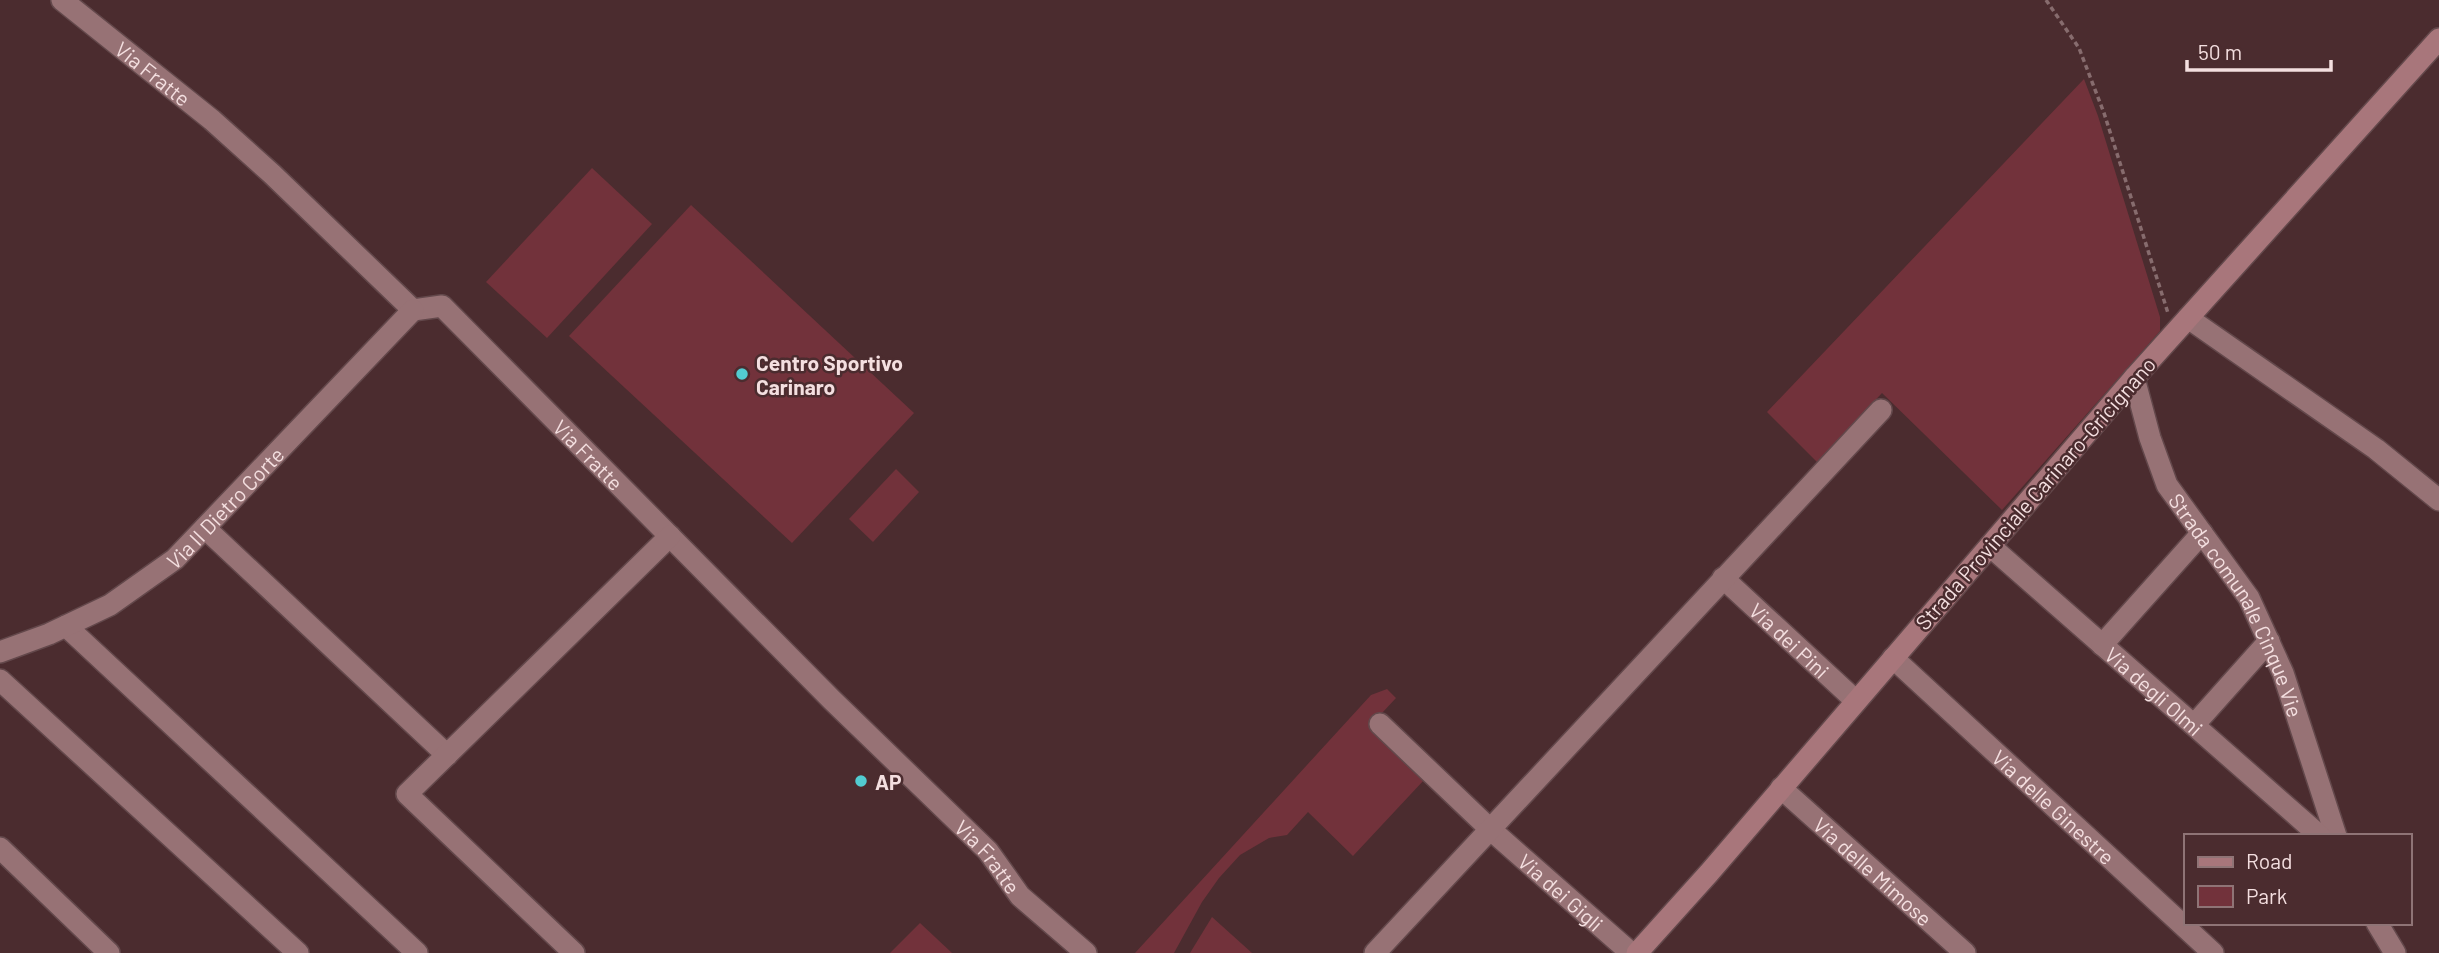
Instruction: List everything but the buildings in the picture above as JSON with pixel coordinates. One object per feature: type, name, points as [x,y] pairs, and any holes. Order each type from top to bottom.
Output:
[{"type":"street","name":"Via Fratte","points":[[62,0],[212,120],[413,310],[442,306],[832,700],[988,851],[1020,896],[1086,953]]},
{"type":"street","name":"Strada Provinciale Carinaro-Gricignano","points":[[1637,953],[2134,378],[2439,39]]},
{"type":"street","name":"Via II Dietro Corte","points":[[0,652],[110,605],[175,559],[413,310]]},
{"type":"street","points":[[2181,325],[2376,449],[2439,500]]},
{"type":"street","name":"Strada comunale Cinque Vie","points":[[2134,378],[2150,438],[2167,485],[2249,597],[2269,641],[2283,673],[2335,834]]},
{"type":"street","points":[[1375,953],[1881,410]]},
{"type":"street","points":[[205,528],[447,755]]},
{"type":"street","points":[[2102,645],[2202,533]]},
{"type":"street","points":[[574,953],[407,794],[670,536]]},
{"type":"street","name":"Via degli Olmi","points":[[1990,546],[2318,834]]},
{"type":"street","name":"Via dei Pini","points":[[1723,578],[1856,701]]},
{"type":"street","points":[[66,626],[417,953]]},
{"type":"street","points":[[2194,725],[2269,641]]},
{"type":"street","name":"Via delle Ginestre","points":[[1893,658],[2213,953]]},
{"type":"street","points":[[0,680],[298,953]]},
{"type":"street","name":"Via dei Gigli","points":[[1380,724],[1490,829],[1631,953]]},
{"type":"street","name":"Via delle Mimose","points":[[1782,788],[1965,953]]},
{"type":"street","points":[[0,848],[110,953]]},
{"type":"street","points":[[2377,925],[2395,953]]},
{"type":"path","points":[[2046,0],[2079,48],[2181,325]]},
{"type":"green space","points":[[2084,79],[2160,317],[2160,331],[2002,510],[1882,393],[1817,462],[1767,412]]},
{"type":"green space","points":[[592,168],[652,224],[547,338],[486,282]]},
{"type":"green space","name":"Centro Sportivo Carinaro","points":[[691,205],[914,413],[792,543],[569,336]]},
{"type":"green space","points":[[896,469],[919,492],[873,542],[849,519]]},
{"type":"green space","points":[[1387,689],[1396,698],[1369,727],[1424,780],[1353,856],[1308,812],[1287,835],[1269,838],[1240,855],[1202,902],[1174,953],[1135,953],[1371,695]]},
{"type":"green space","points":[[1212,917],[1252,953],[1190,953]]},
{"type":"green space","points":[[920,923],[952,953],[890,953]]},
{"type":"place","name":"Centro Sportivo Carinaro","points":[[742,374]]},
{"type":"place","name":"AP","points":[[861,781]]}]
